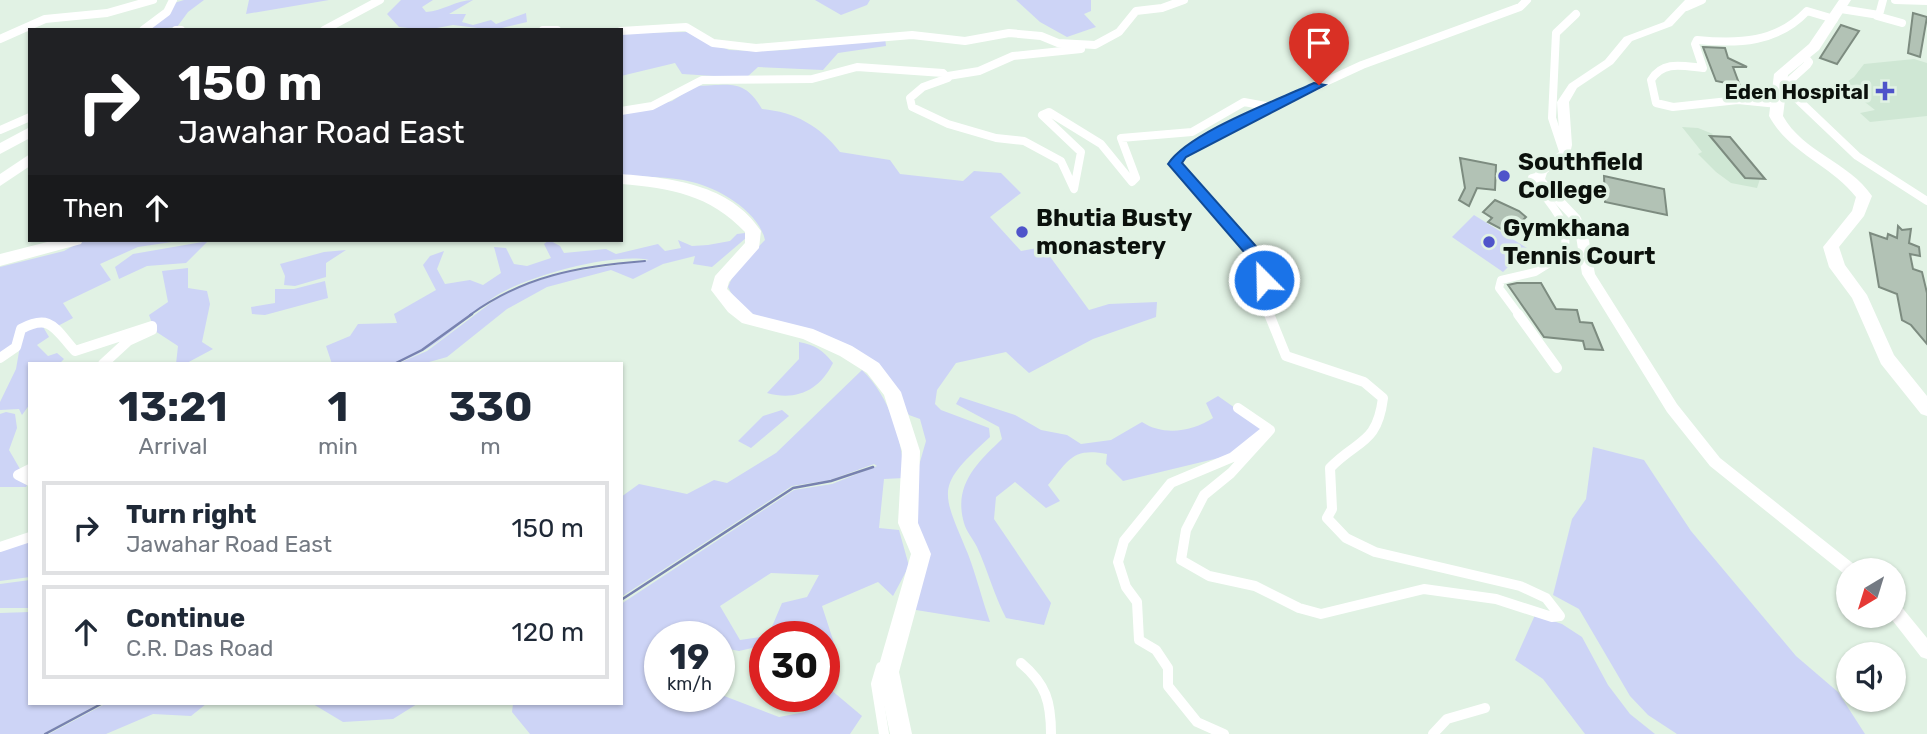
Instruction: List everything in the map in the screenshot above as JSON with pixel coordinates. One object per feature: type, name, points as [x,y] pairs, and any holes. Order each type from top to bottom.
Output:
[{"type":"highway","points":[[1840,10],[1804,56],[1781,74],[1776,116],[1785,131],[1843,172],[1864,196],[1858,218],[1838,233],[1831,247],[1837,267],[1859,295],[1887,359],[1927,409]]},
{"type":"highway","points":[[0,149],[28,133]]},
{"type":"highway","points":[[0,181],[28,160]]},
{"type":"highway","points":[[623,179],[698,189],[738,213],[753,231],[753,244],[720,280],[719,290],[725,298],[748,319],[807,334],[846,351],[873,368],[892,391],[911,451],[908,523],[912,539],[921,554],[916,578],[891,652],[888,672],[901,734]]},
{"type":"highway","points":[[0,260],[68,242]]},
{"type":"main road","points":[[1689,4],[1668,24],[1628,39],[1609,62],[1573,86],[1563,102],[1566,145],[1564,154],[1539,176],[1541,184],[1574,216],[1581,230],[1589,274],[1672,408],[1715,462],[1836,560]]},
{"type":"main road","points":[[1906,625],[1927,651]]},
{"type":"street","points":[[0,39],[45,19],[107,13],[153,0]]},
{"type":"street","points":[[146,28],[167,12],[173,0]]},
{"type":"street","points":[[328,28],[380,0]]},
{"type":"street","points":[[1184,0],[1162,8],[1136,11],[1119,32],[1095,45],[1055,53],[1013,56],[979,71],[948,76],[923,87],[910,98],[912,107],[948,124],[996,138],[1024,141],[1061,161],[1071,187],[1076,188],[1081,152],[1042,115],[1049,112],[1062,124],[1084,132],[1106,147],[1132,182],[1136,178],[1121,138],[1128,135],[1192,132],[1244,102],[1270,107]]},
{"type":"street","points":[[1270,430],[1231,472],[1203,495],[1186,530],[1181,560],[1209,576],[1255,586],[1299,608],[1321,614],[1424,589],[1496,598],[1552,617],[1560,616],[1557,609],[1528,587],[1411,562],[1357,544],[1334,531],[1326,519],[1332,509],[1330,468],[1338,458],[1364,444],[1379,428],[1383,398],[1364,382],[1286,356],[1260,293],[1265,266],[1175,164],[1182,154],[1270,107],[1362,65],[1520,7],[1527,0]]},
{"type":"street","points":[[1689,4],[1702,0]]},
{"type":"street","points":[[1877,16],[1883,0]]},
{"type":"street","points":[[1895,0],[1927,1]]},
{"type":"street","points":[[1778,104],[1738,100],[1672,107],[1656,103],[1651,80],[1657,69],[1671,65],[1703,68],[1695,44],[1697,40],[1734,43],[1784,32],[1797,24],[1807,11],[1840,10],[1902,23]]},
{"type":"street","points":[[1564,154],[1552,118],[1556,33],[1576,14]]},
{"type":"street","points":[[623,31],[687,27],[713,43],[757,48],[912,35],[965,41],[1009,33],[1041,36],[1058,43],[1095,45]]},
{"type":"street","points":[[1804,56],[1808,66],[1789,78],[1786,84],[1794,89],[1794,96],[1857,156],[1927,201]]},
{"type":"street","points":[[623,111],[652,106],[702,80],[812,79],[857,67],[948,76]]},
{"type":"street","points":[[0,130],[28,118]]},
{"type":"street","points":[[1539,176],[1532,178],[1534,183],[1567,226],[1569,240],[1564,254],[1535,272],[1501,281],[1499,288],[1558,368]]},
{"type":"street","points":[[0,358],[16,347],[22,329],[38,320],[48,322],[75,351],[152,326],[152,330],[128,341],[105,362]]},
{"type":"street","points":[[1238,408],[1270,430]]},
{"type":"street","points":[[1224,734],[1197,722],[1168,686],[1168,668],[1156,650],[1139,640],[1137,602],[1126,587],[1118,562],[1124,541],[1171,483],[1233,457],[1252,439],[1270,430]]},
{"type":"street","points":[[28,470],[18,474],[28,480]]},
{"type":"street","points":[[0,547],[28,538]]},
{"type":"street","points":[[884,734],[876,684],[881,667],[891,652]]},
{"type":"street","points":[[1021,663],[1042,680],[1051,703],[1051,734]]},
{"type":"street","points":[[1433,734],[1447,719],[1485,708]]},
{"type":"shaded area","points":[[204,0],[188,12],[177,27],[148,28],[174,3]]},
{"type":"shaded area","points":[[249,0],[329,0],[246,14]]},
{"type":"shaded area","points":[[401,0],[433,0],[422,7],[426,12],[473,0],[449,14],[466,14],[462,22],[473,25],[491,20],[496,24],[526,13],[527,22],[502,28],[453,25],[408,28],[399,27],[387,14]]},
{"type":"shaded area","points":[[815,0],[870,0],[867,5],[841,15]]},
{"type":"shaded area","points":[[1016,0],[1091,0],[1091,11],[1084,14],[1096,27],[1067,37],[1040,22]]},
{"type":"shaded area","points":[[688,32],[729,50],[787,50],[885,37],[886,46],[838,53],[823,70],[758,67],[746,78],[682,74],[675,63],[623,76],[623,33]]},
{"type":"shaded area","name":"Eden Hospital","points":[[1914,59],[1927,63],[1927,116],[1870,122],[1860,113],[1875,110],[1861,99],[1855,99],[1837,89],[1854,77],[1864,64]]},
{"type":"shaded area","points":[[695,86],[734,86],[748,92],[762,109],[785,113],[806,122],[824,135],[840,152],[890,160],[900,174],[963,181],[974,171],[1001,173],[1021,193],[990,217],[1021,251],[1043,247],[1089,310],[1109,304],[1157,302],[1156,317],[1093,339],[1029,373],[1006,352],[956,363],[937,390],[935,404],[941,410],[989,428],[990,437],[960,467],[948,490],[952,515],[971,562],[990,622],[910,609],[924,553],[911,493],[926,441],[920,419],[909,415],[885,376],[857,357],[773,325],[754,315],[739,302],[728,287],[735,271],[765,240],[755,220],[736,203],[714,190],[692,182],[623,176],[623,113],[672,101]]},
{"type":"shaded area","points":[[1682,127],[1698,128],[1713,134],[1710,137],[1745,178],[1760,179],[1757,188],[1731,183],[1716,172],[1698,154],[1702,152]]},
{"type":"shaded area","name":"Gymkhana Tennis Court","points":[[1474,215],[1527,248],[1503,272],[1452,237]]},
{"type":"shaded area","points":[[745,233],[746,238],[712,267],[693,264],[695,256],[663,264],[633,279],[611,270],[547,287],[507,309],[447,357],[429,362],[402,362],[427,351],[496,299],[522,286],[562,273],[649,260],[633,258],[591,263],[522,283],[490,300],[431,346],[398,362],[331,362],[326,346],[350,336],[358,324],[397,323],[394,314],[436,290],[423,265],[430,256],[444,251],[437,269],[445,284],[470,280],[483,285],[501,273],[494,247],[506,248],[514,264],[527,266],[551,258],[544,244],[546,242],[560,246],[564,253],[606,249],[616,254],[658,244],[665,251],[681,248],[678,240],[692,246],[708,245],[730,241],[737,234]]},
{"type":"shaded area","points":[[80,242],[172,242],[138,247],[100,264],[111,280],[63,303],[73,318],[54,328],[29,321],[14,347],[0,358],[0,267],[64,251]]},
{"type":"shaded area","points":[[207,242],[186,263],[147,266],[119,279],[115,267],[133,254]]},
{"type":"shaded area","points":[[346,250],[326,263],[326,277],[295,286],[284,285],[285,276],[280,264],[324,252]]},
{"type":"shaded area","points":[[188,268],[188,288],[207,291],[210,304],[202,342],[213,349],[189,362],[176,362],[178,346],[155,331],[149,315],[168,302],[162,271]]},
{"type":"shaded area","points":[[325,281],[328,298],[265,315],[252,314],[251,307],[275,303],[275,289],[294,289]]},
{"type":"shaded area","points":[[42,325],[49,337],[37,345],[48,356],[57,353],[64,359],[61,362],[28,362],[28,407],[22,415],[19,409],[0,410],[0,402],[16,369],[23,329]]},
{"type":"shaded area","points":[[799,342],[818,349],[829,358],[833,363],[827,373],[806,392],[788,396],[767,393],[799,359]]},
{"type":"shaded area","points":[[862,370],[887,406],[898,434],[904,478],[884,479],[879,528],[899,530],[909,566],[893,596],[878,582],[822,606],[827,621],[774,621],[782,603],[807,597],[819,575],[771,573],[720,606],[729,621],[644,621],[644,712],[735,712],[735,700],[749,706],[749,712],[766,712],[779,717],[805,712],[840,712],[840,697],[862,716],[850,734],[530,734],[512,712],[513,705],[623,705],[623,603],[794,490],[832,484],[877,466],[874,464],[830,480],[792,486],[623,596],[623,496],[639,484],[687,494],[714,480],[727,483],[776,453]]},
{"type":"shaded area","points":[[1218,396],[1265,429],[1249,438],[1231,455],[1123,481],[1106,464],[1107,454],[1078,454],[1066,463],[1048,485],[1060,501],[1046,508],[1015,482],[996,497],[994,519],[1051,603],[1044,625],[1006,618],[977,547],[965,526],[961,509],[965,486],[970,476],[1002,439],[999,427],[956,404],[960,397],[1015,415],[1041,430],[1067,435],[1081,444],[1111,440],[1142,422],[1168,431],[1205,423],[1213,418],[1206,403]]},
{"type":"shaded area","points":[[782,410],[789,416],[751,448],[738,441],[763,416]]},
{"type":"shaded area","points":[[0,414],[15,414],[17,428],[9,450],[20,469],[13,477],[27,485],[26,487],[0,487]]},
{"type":"shaded area","points":[[1593,447],[1644,460],[1691,531],[1796,656],[1836,690],[1836,712],[1851,712],[1865,734],[1677,734],[1648,715],[1630,696],[1579,609],[1553,595],[1572,519],[1586,499]]},
{"type":"shaded area","points":[[28,539],[28,577],[0,581],[0,549]]},
{"type":"shaded area","points":[[28,580],[28,608],[0,608],[0,584]]},
{"type":"shaded area","points":[[28,612],[28,705],[96,705],[43,734],[0,734],[0,613]]},
{"type":"shaded area","points":[[1535,615],[1562,624],[1582,637],[1608,685],[1630,714],[1655,734],[1585,734],[1543,679],[1515,660]]},
{"type":"shaded area","points":[[735,632],[740,640],[749,639],[749,649],[735,650]]},
{"type":"shaded area","points":[[103,705],[205,705],[191,716],[153,714],[106,734],[49,734]]},
{"type":"shaded area","points":[[315,705],[415,705],[393,719],[343,722]]},
{"type":"building","points":[[1913,13],[1927,17],[1920,57],[1908,53]]},
{"type":"building","points":[[1841,25],[1859,31],[1837,64],[1820,58]]},
{"type":"building","points":[[1703,47],[1725,48],[1728,58],[1747,67],[1733,67],[1740,86],[1716,81]]},
{"type":"building","points":[[1710,136],[1730,137],[1765,179],[1745,178]]},
{"type":"building","name":"Southfield College","points":[[1460,158],[1496,165],[1495,190],[1477,188],[1469,206],[1459,200],[1465,188]]},
{"type":"building","points":[[1604,176],[1664,189],[1667,215],[1605,202]]},
{"type":"building","points":[[1495,200],[1519,211],[1526,217],[1522,221],[1528,224],[1521,231],[1509,225],[1505,231],[1488,222],[1492,218],[1483,212]]},
{"type":"building","points":[[1898,226],[1902,230],[1911,229],[1909,243],[1919,247],[1920,256],[1910,254],[1913,269],[1922,272],[1927,293],[1927,344],[1911,325],[1902,320],[1897,294],[1879,287],[1870,233],[1887,239],[1888,234],[1897,238]]},
{"type":"building","points":[[1541,283],[1556,309],[1577,310],[1580,322],[1592,323],[1603,350],[1585,349],[1583,341],[1544,337],[1508,285]]},
{"type":"waterway","points":[[470,315],[511,291],[553,275],[598,266],[645,261]]},
{"type":"waterway","points":[[398,362],[422,350],[472,314]]},
{"type":"waterway","points":[[623,599],[793,488],[831,481],[873,467]]},
{"type":"waterway","points":[[45,734],[99,705]]},
{"type":"place","name":"Eden Hospital","points":[[1885,91]]},
{"type":"place","name":"Southfield College","points":[[1504,176]]},
{"type":"place","name":"Bhutia Busty monastery","points":[[1022,232]]},
{"type":"place","name":"Gymkhana Tennis Court","points":[[1489,242]]},
{"type":"route","points":[[1264,280],[1265,266],[1175,164],[1182,154],[1270,107],[1319,85]]}]
